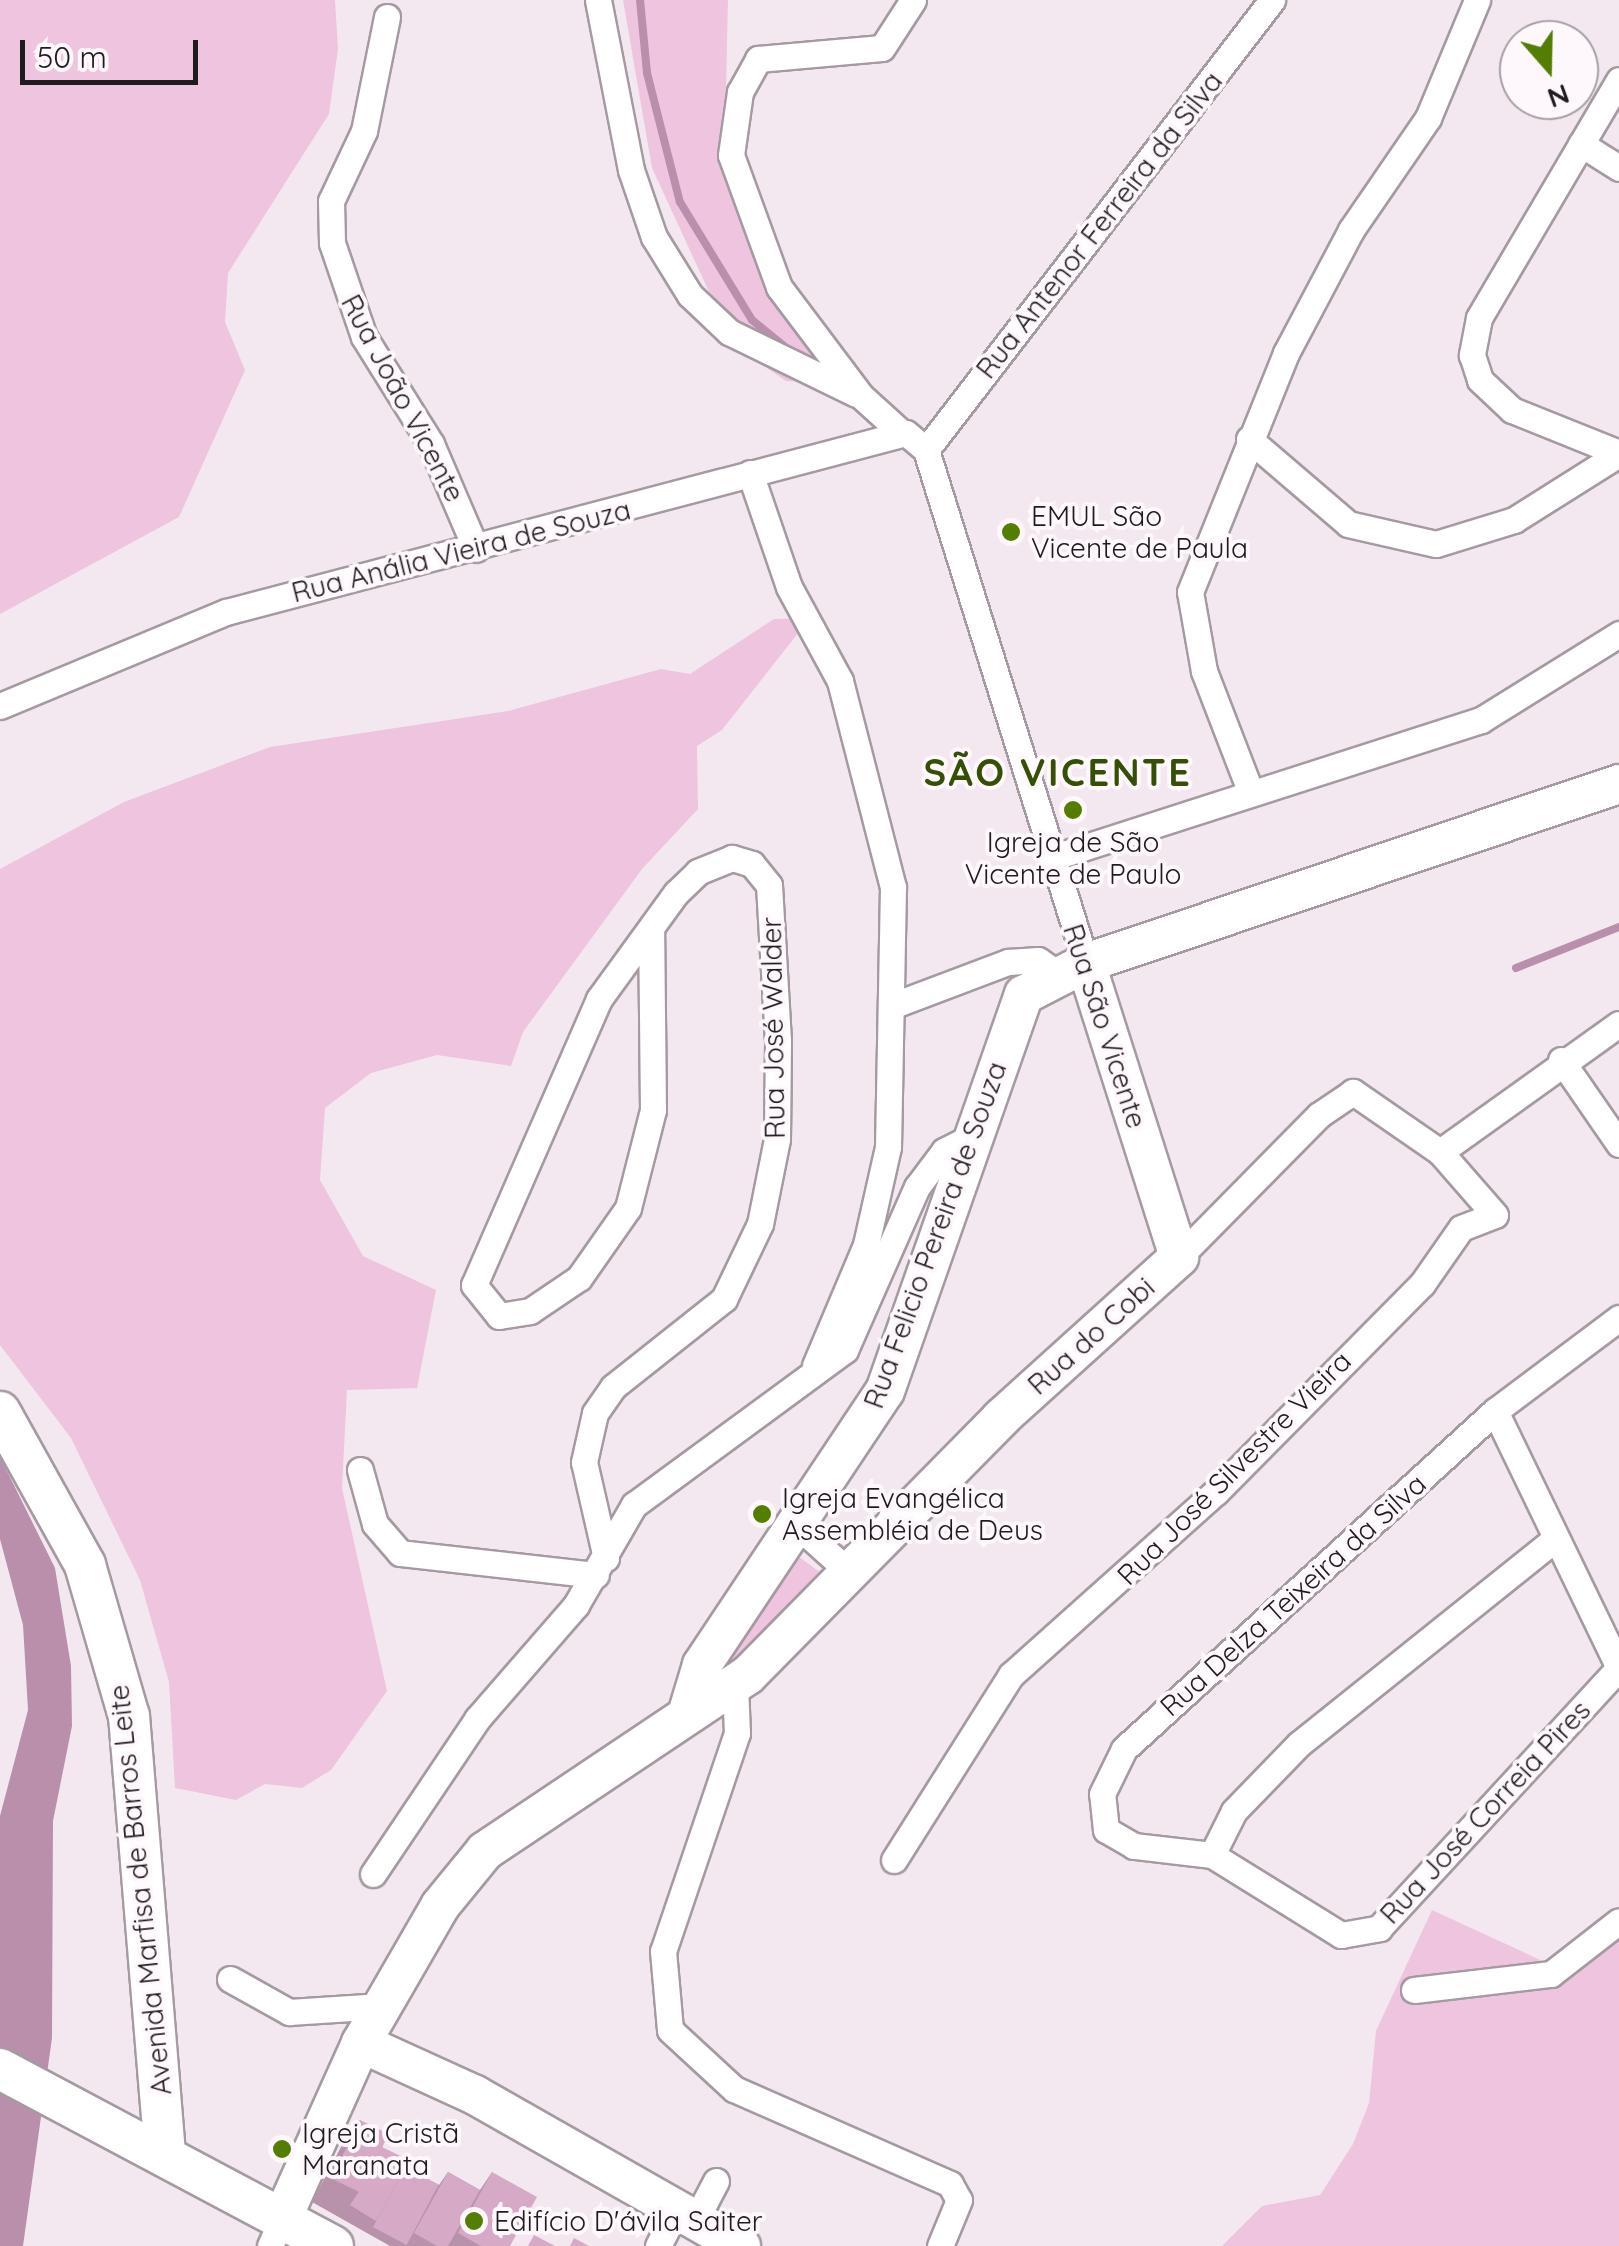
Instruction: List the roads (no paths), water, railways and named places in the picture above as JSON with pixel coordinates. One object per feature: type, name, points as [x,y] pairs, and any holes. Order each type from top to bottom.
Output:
[{"type":"main road","name":"Rua Felicio Pereira de Souza","points":[[689,1708],[702,1665],[884,1391],[968,1138],[1018,1003],[1072,968],[1619,784]]},
{"type":"main road","name":"Rua São Vicente","points":[[1072,968],[1179,1257]]},
{"type":"main road","name":"Rua do Cobi","points":[[689,1708],[736,1684],[1179,1257]]},
{"type":"main road","name":"Avenida Marfisa de Barros Leite","points":[[0,1412],[84,1565],[125,1696],[165,2156]]},
{"type":"main road","points":[[276,2233],[362,2043],[440,1906],[486,1851],[689,1708]]},
{"type":"main road","points":[[362,2043],[475,2095],[741,2246]]},
{"type":"main road","points":[[0,2069],[165,2156],[276,2233],[333,2246]]},
{"type":"street","points":[[598,0],[630,170],[654,237],[690,296],[729,332],[861,396]]},
{"type":"street","points":[[913,0],[882,48],[758,59],[732,126],[734,178],[760,251],[861,396],[926,450]]},
{"type":"street","name":"Rua Antenor Ferreira da Silva","points":[[926,450],[1272,0]]},
{"type":"street","points":[[1251,792],[1204,671],[1190,592],[1249,439],[1350,230],[1428,118],[1477,0]]},
{"type":"street","name":"Rua João Vicente","points":[[387,17],[364,132],[330,201],[332,242],[364,337],[431,444],[476,549]]},
{"type":"street","points":[[1619,80],[1479,318],[1472,355],[1480,380],[1512,410],[1619,454]]},
{"type":"street","points":[[1581,144],[1619,168]]},
{"type":"street","name":"Rua Anália Vieira de Souza","points":[[0,706],[226,612],[903,434]]},
{"type":"street","points":[[1249,439],[1348,524],[1436,544],[1514,520],[1619,454]]},
{"type":"street","name":"Rua São Vicente","points":[[926,450],[1051,858],[1072,968]]},
{"type":"street","points":[[750,473],[858,739],[893,886],[894,1004],[881,1185],[847,1302],[812,1370]]},
{"type":"street","points":[[1051,858],[1481,720],[1619,634]]},
{"type":"street","name":"Rua José Walder","points":[[601,1567],[584,1462],[595,1413],[613,1387],[724,1299],[760,1224],[778,1139],[776,944],[765,875],[744,860],[716,861],[650,929],[570,1054],[476,1274],[486,1310],[530,1311],[578,1278],[628,1208],[652,1110],[650,929]]},
{"type":"street","points":[[894,1004],[1008,962],[1038,960],[1072,968]]},
{"type":"street","points":[[1440,1152],[1561,1060],[1619,1024]]},
{"type":"street","points":[[1561,1060],[1619,1144]]},
{"type":"street","name":"Rua do Cobi","points":[[1179,1257],[1342,1096],[1367,1095],[1440,1152],[1496,1215]]},
{"type":"street","points":[[373,1874],[477,1719],[601,1567],[662,1477],[852,1339],[929,1167],[968,1138]]},
{"type":"street","name":"Rua José Silvestre Vieira","points":[[894,1860],[1011,1675],[1216,1492],[1422,1284],[1462,1228],[1496,1215]]},
{"type":"street","name":"Rua Delza Teixeira da Silva","points":[[1212,1855],[1134,1846],[1106,1830],[1102,1794],[1124,1749],[1495,1411],[1619,1318]]},
{"type":"street","points":[[1495,1411],[1619,1668]]},
{"type":"street","points":[[360,1470],[375,1524],[400,1553],[601,1567]]},
{"type":"street","points":[[797,1525],[849,1572]]},
{"type":"street","points":[[1212,1855],[1234,1811],[1300,1744],[1555,1539]]},
{"type":"street","name":"Rua José Correia Pires","points":[[1212,1855],[1341,1935],[1389,1920],[1619,1668]]},
{"type":"street","points":[[736,1684],[736,1734],[662,1952],[670,2030],[734,2090],[939,2176],[958,2203],[940,2246]]},
{"type":"street","points":[[1414,1990],[1551,1974],[1619,1921]]},
{"type":"street","points":[[230,1979],[289,2012],[382,2006]]},
{"type":"street","points":[[658,2246],[716,2181]]},
{"type":"waterway","points":[[640,0],[647,73],[680,202],[752,320],[784,346]]},
{"type":"waterway","points":[[1516,968],[1619,927]]},
{"type":"place","name":"EMUL São Vicente de Paula","points":[[1011,532]]},
{"type":"place","name":"Igreja de São Vicente de Paulo","points":[[1073,810]]},
{"type":"place","name":"Igreja Evangélica Assembléia de Deus","points":[[762,1514]]},
{"type":"place","name":"Igreja Cristã Maranata","points":[[282,2149]]},
{"type":"place","name":"Edifício D'ávila Saiter","points":[[474,2221]]},
{"type":"district","name":"SÃO VICENTE","points":[[1058,773]]}]
